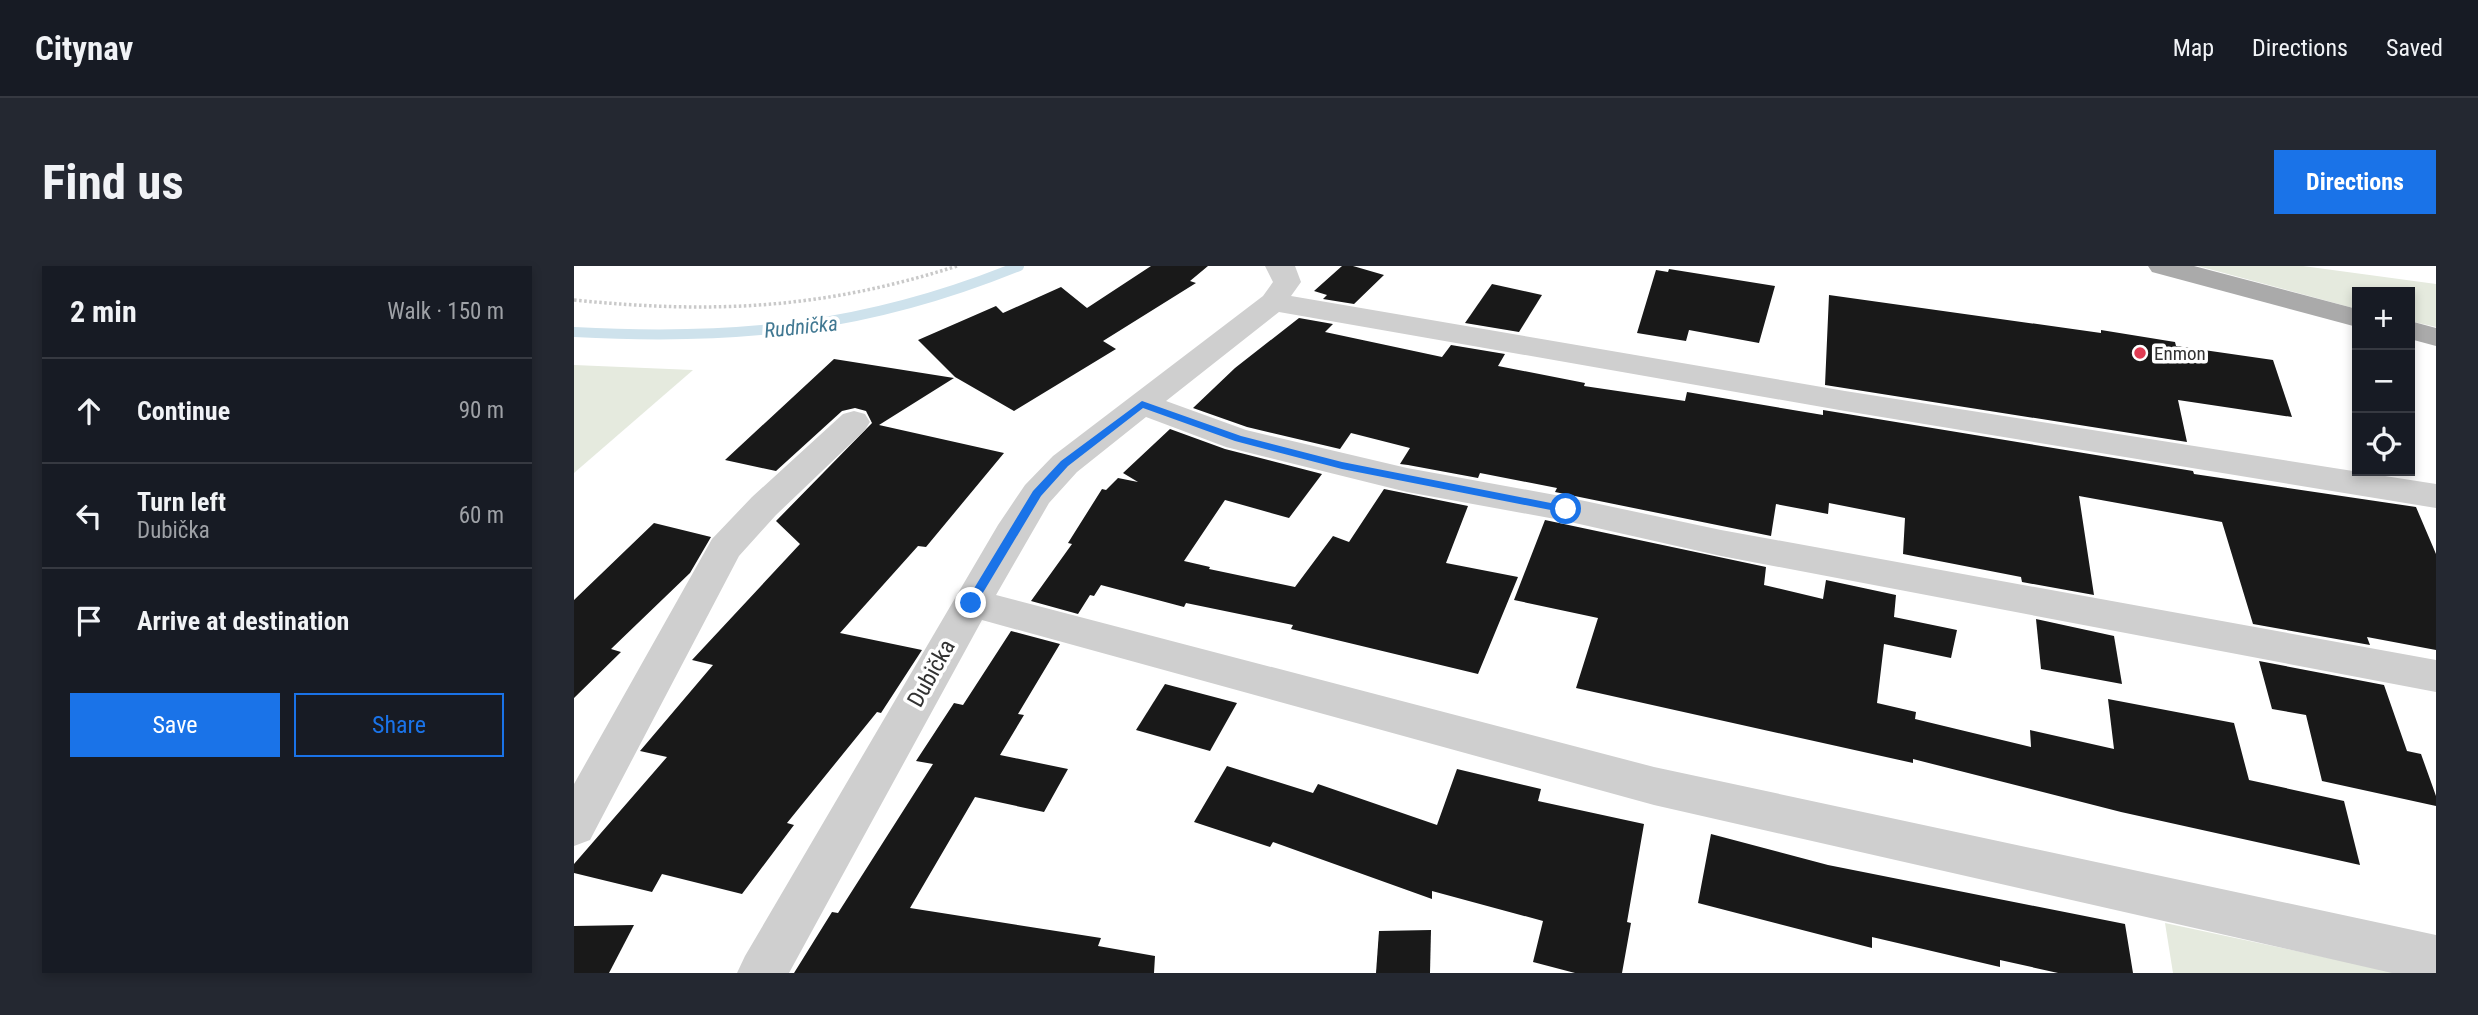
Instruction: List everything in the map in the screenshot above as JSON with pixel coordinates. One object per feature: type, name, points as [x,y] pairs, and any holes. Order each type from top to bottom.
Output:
[{"type":"main road","points":[[2162,266],[2352,317]]},
{"type":"main road","points":[[2415,331],[2436,337]]},
{"type":"street","name":"Dubička","points":[[762,973],[971,603],[1037,494],[1065,464],[1142,404],[1276,284]]},
{"type":"street","points":[[1276,284],[1845,401],[2436,496]]},
{"type":"street","points":[[1142,404],[1238,439],[1407,480],[1566,509],[1720,543],[2436,676]]},
{"type":"street","points":[[574,826],[725,548],[764,506],[854,422]]},
{"type":"street","points":[[971,603],[1654,786],[2436,959]]},
{"type":"path","points":[[574,300],[660,310],[781,307],[914,281],[957,266]]},
{"type":"shaded area","points":[[2198,266],[2303,266],[2436,284],[2436,327],[2415,322],[2415,287],[2352,287],[2352,308]]},
{"type":"shaded area","points":[[574,365],[693,370],[574,473]]},
{"type":"shaded area","points":[[2165,923],[2399,973],[2173,973]]},
{"type":"building","points":[[1151,266],[1208,266],[1190,281],[1196,283],[1103,341],[1116,349],[1014,411],[955,377],[918,340],[996,306],[1003,313],[1061,287],[1087,308]]},
{"type":"building","points":[[1342,266],[1353,266],[1384,275],[1354,304],[1323,299],[1327,295],[1314,291]]},
{"type":"building","points":[[1669,269],[1775,286],[1759,343],[1689,330],[1686,341],[1637,333],[1656,270],[1668,272]]},
{"type":"building","points":[[1492,284],[1542,295],[1519,332],[1465,323]]},
{"type":"building","points":[[1829,295],[2101,333],[2101,330],[2175,342],[2176,346],[2273,360],[2292,417],[2178,400],[2187,442],[1825,385]]},
{"type":"building","points":[[1299,318],[1333,324],[1325,332],[1442,357],[1451,345],[1505,354],[1498,366],[1585,383],[1584,386],[1685,401],[1687,392],[1823,415],[1823,410],[2193,471],[2194,474],[2416,507],[2436,554],[2436,650],[2367,637],[2370,645],[2253,624],[2222,522],[2079,496],[2094,595],[2022,582],[2021,577],[1903,554],[1905,518],[1829,503],[1828,514],[1776,504],[1771,536],[1555,492],[1557,488],[1480,473],[1478,478],[1400,464],[1410,448],[1351,433],[1340,449],[1247,427],[1193,408],[1235,368]]},
{"type":"building","points":[[834,359],[954,378],[879,425],[1004,453],[926,547],[918,546],[840,633],[922,650],[881,713],[877,712],[787,823],[794,825],[742,894],[662,874],[652,892],[574,873],[574,864],[667,757],[640,751],[713,665],[692,660],[800,544],[776,521],[872,423],[866,411],[855,408],[842,411],[776,471],[725,460]]},
{"type":"building","points":[[1170,429],[1225,449],[1322,474],[1289,518],[1225,500],[1184,561],[1210,567],[1209,569],[1295,587],[1333,536],[1349,542],[1384,489],[1468,506],[1446,563],[1518,577],[1478,674],[1291,629],[1293,625],[1186,603],[1184,607],[1101,585],[1094,596],[1090,595],[1078,614],[1031,601],[1072,544],[1068,543],[1102,489],[1106,490],[1118,478],[1138,482],[1123,473]]},
{"type":"building","points":[[1545,520],[1766,567],[1764,585],[1823,599],[1826,580],[1896,595],[1894,617],[1957,630],[1951,658],[1884,644],[1877,703],[1916,712],[1915,719],[2031,747],[2030,730],[2114,749],[2108,699],[2234,723],[2249,780],[2344,801],[2360,865],[2121,812],[1913,759],[1913,763],[1576,688],[1598,618],[1514,600]]},
{"type":"building","points":[[654,523],[711,537],[690,573],[611,649],[621,652],[574,698],[574,600]]},
{"type":"building","points":[[2036,619],[2114,636],[2122,684],[2041,669]]},
{"type":"building","points":[[1011,631],[1060,644],[1018,714],[1024,715],[1000,755],[1068,769],[1044,812],[975,797],[910,908],[1101,938],[1098,946],[1155,956],[1154,973],[794,973],[832,912],[838,913],[933,764],[916,761],[954,703],[963,705]]},
{"type":"building","points":[[2259,661],[2384,685],[2407,751],[2421,754],[2436,796],[2436,806],[2322,781],[2306,715],[2272,709]]},
{"type":"building","points":[[1165,684],[1237,703],[1210,751],[1136,730]]},
{"type":"building","points":[[1227,766],[1313,793],[1318,784],[1437,825],[1457,769],[1541,789],[1538,801],[1644,824],[1627,922],[1631,923],[1622,973],[1575,973],[1533,962],[1543,921],[1432,891],[1432,899],[1273,842],[1270,847],[1194,822]]},
{"type":"building","points":[[1711,834],[1828,865],[2125,924],[2133,973],[2058,973],[2000,960],[2000,967],[1872,937],[1872,948],[1698,903]]},
{"type":"building","points":[[634,925],[609,973],[574,973],[574,926]]},
{"type":"building","points":[[1431,930],[1430,973],[1376,973],[1379,931]]},
{"type":"waterway","name":"Rudnička","points":[[574,332],[691,334],[801,326],[908,304],[1019,266]]},
{"type":"place","name":"Enmon","points":[[2140,353]]},
{"type":"route","points":[[971,603],[1037,494],[1065,464],[1142,404],[1238,439],[1342,466],[1566,509]]}]
